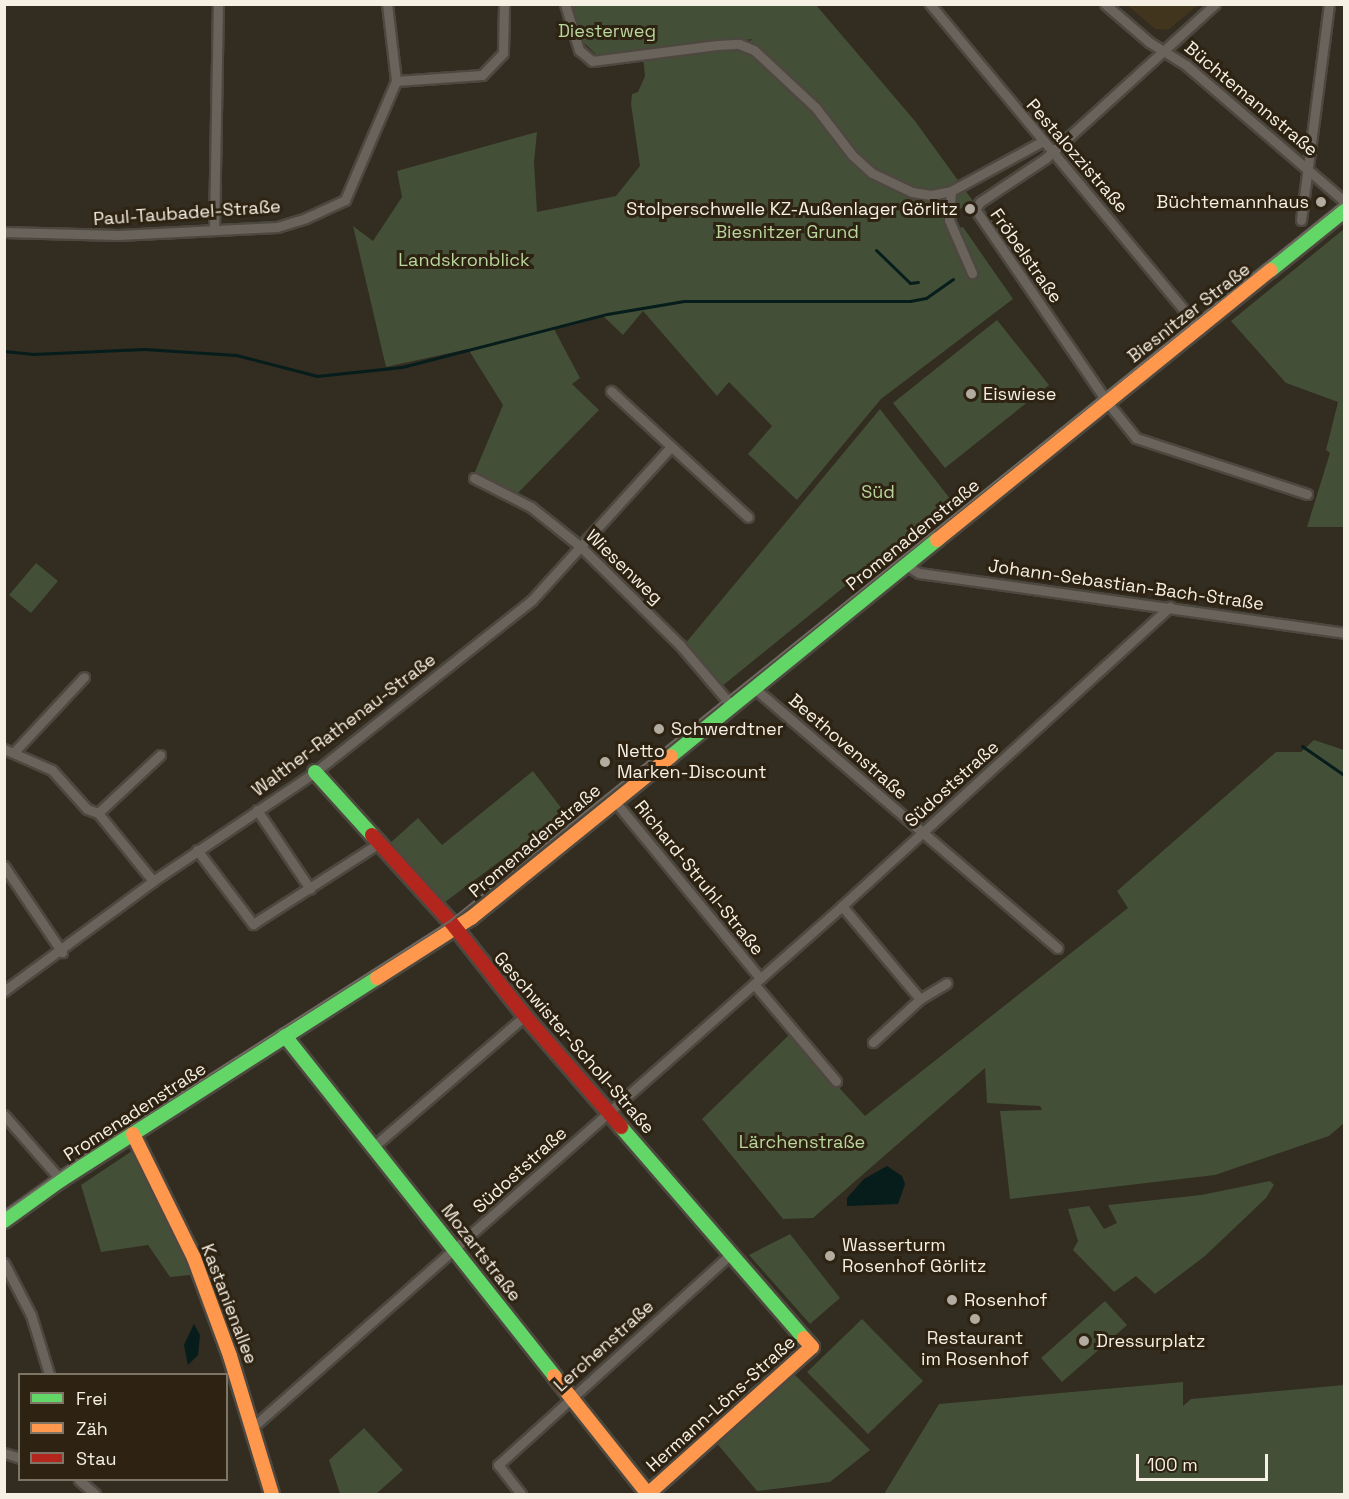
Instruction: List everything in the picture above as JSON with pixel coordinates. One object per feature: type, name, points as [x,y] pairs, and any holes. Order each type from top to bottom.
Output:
[{"type":"street","points":[[214,230],[218,4]]},
{"type":"street","points":[[387,4],[396,81],[482,75],[503,53],[504,4]]},
{"type":"street","points":[[565,4],[582,54],[586,59],[602,61],[717,45],[739,44],[754,50],[816,108],[852,155],[872,173],[912,192],[931,195],[951,191],[1043,141]]},
{"type":"street","name":"Pestalozzistraße","points":[[930,4],[1200,329]]},
{"type":"street","name":"Büchtemannstraße","points":[[1105,4],[1163,51],[1180,60],[1344,201]]},
{"type":"street","points":[[1051,150],[1215,4]]},
{"type":"street","points":[[1301,220],[1329,4]]},
{"type":"street","name":"Paul-Taubadel-Straße","points":[[4,232],[83,236],[277,227],[339,205],[352,188],[396,81]]},
{"type":"street","name":"Fröbelstraße","points":[[1051,150],[1046,158],[980,202],[975,210],[1107,402]]},
{"type":"street","points":[[951,191],[949,220],[972,273]]},
{"type":"street","name":"Biesnitzer Straße","points":[[1056,443],[1344,212]]},
{"type":"street","points":[[611,392],[748,517]]},
{"type":"street","points":[[1107,402],[1136,438],[1307,494]]},
{"type":"street","name":"Promenadenstraße","points":[[4,1221],[133,1134],[454,930],[613,799],[1056,443]]},
{"type":"street","name":"Walther-Rathenau-Straße","points":[[4,991],[62,952],[197,850],[315,772],[532,600],[670,448]]},
{"type":"street","name":"Wiesenweg","points":[[474,478],[531,507],[581,547],[680,645],[731,705]]},
{"type":"street","name":"Johann-Sebastian-Bach-Straße","points":[[906,565],[919,573],[1344,633]]},
{"type":"street","name":"Südoststraße","points":[[253,1427],[842,906],[1170,607]]},
{"type":"street","points":[[15,751],[84,677]]},
{"type":"street","name":"Beethovenstraße","points":[[753,687],[1058,948]]},
{"type":"street","points":[[4,749],[15,751],[52,770],[87,809],[98,813],[153,881]]},
{"type":"street","points":[[98,813],[160,755]]},
{"type":"street","name":"Geschwister-Scholl-Straße","points":[[315,772],[807,1338]]},
{"type":"street","name":"Richard-Struhl-Straße","points":[[613,799],[757,981]]},
{"type":"street","points":[[257,810],[310,889]]},
{"type":"street","points":[[197,850],[248,922],[263,920],[379,843]]},
{"type":"street","points":[[4,866],[62,952]]},
{"type":"street","points":[[842,906],[920,999]]},
{"type":"street","points":[[757,981],[836,1081]]},
{"type":"street","points":[[873,1042],[920,999],[947,983]]},
{"type":"street","points":[[373,1147],[525,1016]]},
{"type":"street","name":"Mozartstraße","points":[[285,1036],[648,1494]]},
{"type":"street","points":[[4,1115],[62,1180]]},
{"type":"street","name":"Kastanienallee","points":[[133,1134],[194,1257],[253,1427],[272,1494]]},
{"type":"street","name":"Lerchenstraße","points":[[521,1494],[498,1465],[732,1253]]},
{"type":"street","points":[[4,1263],[32,1315],[49,1373]]},
{"type":"street","name":"Hermann-Löns-Straße","points":[[648,1494],[812,1347],[807,1338]]},
{"type":"street","points":[[82,1481],[95,1494]]},
{"type":"shaded area","points":[[1127,5],[1198,5],[1168,30],[1155,29]]},
{"type":"green space","name":"Biesnitzer Grund","points":[[571,5],[816,5],[915,121],[973,201],[947,217],[952,230],[963,227],[1013,299],[881,399],[797,500],[748,454],[772,426],[729,382],[717,396],[643,311],[623,335],[602,315],[554,329],[580,378],[572,384],[599,410],[516,495],[474,474],[503,405],[468,349],[386,367],[353,226],[373,241],[402,197],[397,171],[537,132],[534,162],[537,212],[616,196],[640,166],[631,104],[632,94],[638,92],[645,76],[643,58],[739,47],[753,39],[600,58],[582,41]]},
{"type":"green space","points":[[1344,229],[1344,527],[1307,527],[1330,453],[1326,450],[1338,402],[1286,383],[1231,321]]},
{"type":"green space","name":"Eiswiese","points":[[997,320],[1049,385],[945,468],[893,403]]},
{"type":"green space","name":"Süd","points":[[880,409],[951,500],[721,687],[684,645]]},
{"type":"green space","points":[[36,563],[58,581],[31,613],[9,595]]},
{"type":"green space","name":"Lärchenstraße","points":[[1314,740],[1344,750],[1344,1123],[1329,1136],[1215,1175],[1010,1199],[1000,1111],[1042,1110],[1040,1106],[987,1103],[985,1068],[813,1218],[783,1219],[702,1119],[790,1034],[865,1116],[1128,908],[1117,891],[1276,752],[1301,752]]},
{"type":"green space","points":[[533,771],[565,813],[445,902],[389,844],[418,818],[442,845]]},
{"type":"green space","points":[[132,1151],[191,1267],[190,1275],[170,1277],[148,1245],[101,1252],[81,1185]]},
{"type":"green space","points":[[1270,1181],[1274,1185],[1266,1198],[1205,1256],[1155,1294],[1136,1276],[1114,1292],[1073,1250],[1078,1241],[1068,1209],[1089,1206],[1104,1229],[1117,1223],[1108,1205],[1201,1195]]},
{"type":"green space","points":[[790,1234],[840,1298],[810,1324],[749,1255]]},
{"type":"green space","name":"Dressurplatz","points":[[1105,1301],[1127,1325],[1062,1382],[1041,1358]]},
{"type":"green space","points":[[862,1319],[923,1381],[868,1434],[807,1372]]},
{"type":"green space","points":[[793,1373],[870,1450],[830,1482],[757,1491],[714,1440]]},
{"type":"green space","points":[[1183,1382],[1183,1406],[1191,1399],[1344,1385],[1344,1494],[884,1494],[939,1404]]},
{"type":"green space","points":[[364,1428],[403,1470],[376,1494],[340,1494],[329,1460]]},
{"type":"water","points":[[887,1166],[902,1176],[905,1184],[898,1204],[847,1206],[847,1198],[864,1179]]},
{"type":"water","points":[[194,1324],[200,1335],[198,1355],[188,1365],[184,1345]]},
{"type":"waterway","points":[[876,250],[910,283],[918,282]]},
{"type":"waterway","points":[[4,351],[33,354],[144,349],[236,355],[317,376],[402,367],[607,314],[684,301],[910,301],[926,298],[953,279]]},
{"type":"waterway","points":[[1302,746],[1344,775]]},
{"type":"tram line","points":[[4,1212],[89,1152],[450,921],[1344,201]]},
{"type":"traffic: fast","points":[[1271,270],[1344,211]]},
{"type":"traffic: fast","points":[[671,756],[937,540]]},
{"type":"traffic: fast","points":[[315,772],[372,835]]},
{"type":"traffic: fast","points":[[4,1221],[61,1180],[377,978]]},
{"type":"traffic: fast","points":[[285,1036],[554,1376]]},
{"type":"traffic: fast","points":[[621,1127],[804,1338]]},
{"type":"traffic: slow","points":[[937,540],[1271,270]]},
{"type":"traffic: slow","points":[[377,978],[471,918],[671,756]]},
{"type":"traffic: slow","points":[[133,1134],[194,1258],[230,1356],[272,1494]]},
{"type":"traffic: slow","points":[[554,1376],[648,1494],[812,1347],[804,1338]]},
{"type":"traffic: jam","points":[[372,835],[450,921],[525,1016],[621,1127]]},
{"type":"place","name":"Büchtemannhaus","points":[[1321,202]]},
{"type":"place","name":"Stolperschwelle KZ-Außenlager Görlitz","points":[[970,209]]},
{"type":"place","name":"Eiswiese","points":[[971,394]]},
{"type":"place","name":"Schwerdtner","points":[[659,729]]},
{"type":"place","name":"Netto Marken-Discount","points":[[605,762]]},
{"type":"place","name":"Wasserturm Rosenhof Görlitz","points":[[830,1256]]},
{"type":"place","name":"Rosenhof","points":[[952,1300]]},
{"type":"place","name":"Restaurant im Rosenhof","points":[[975,1319]]},
{"type":"place","name":"Dressurplatz","points":[[1084,1341]]},
{"type":"park label","name":"Diesterweg","points":[[607,31]]},
{"type":"park label","name":"Landskronblick","points":[[464,260]]}]
